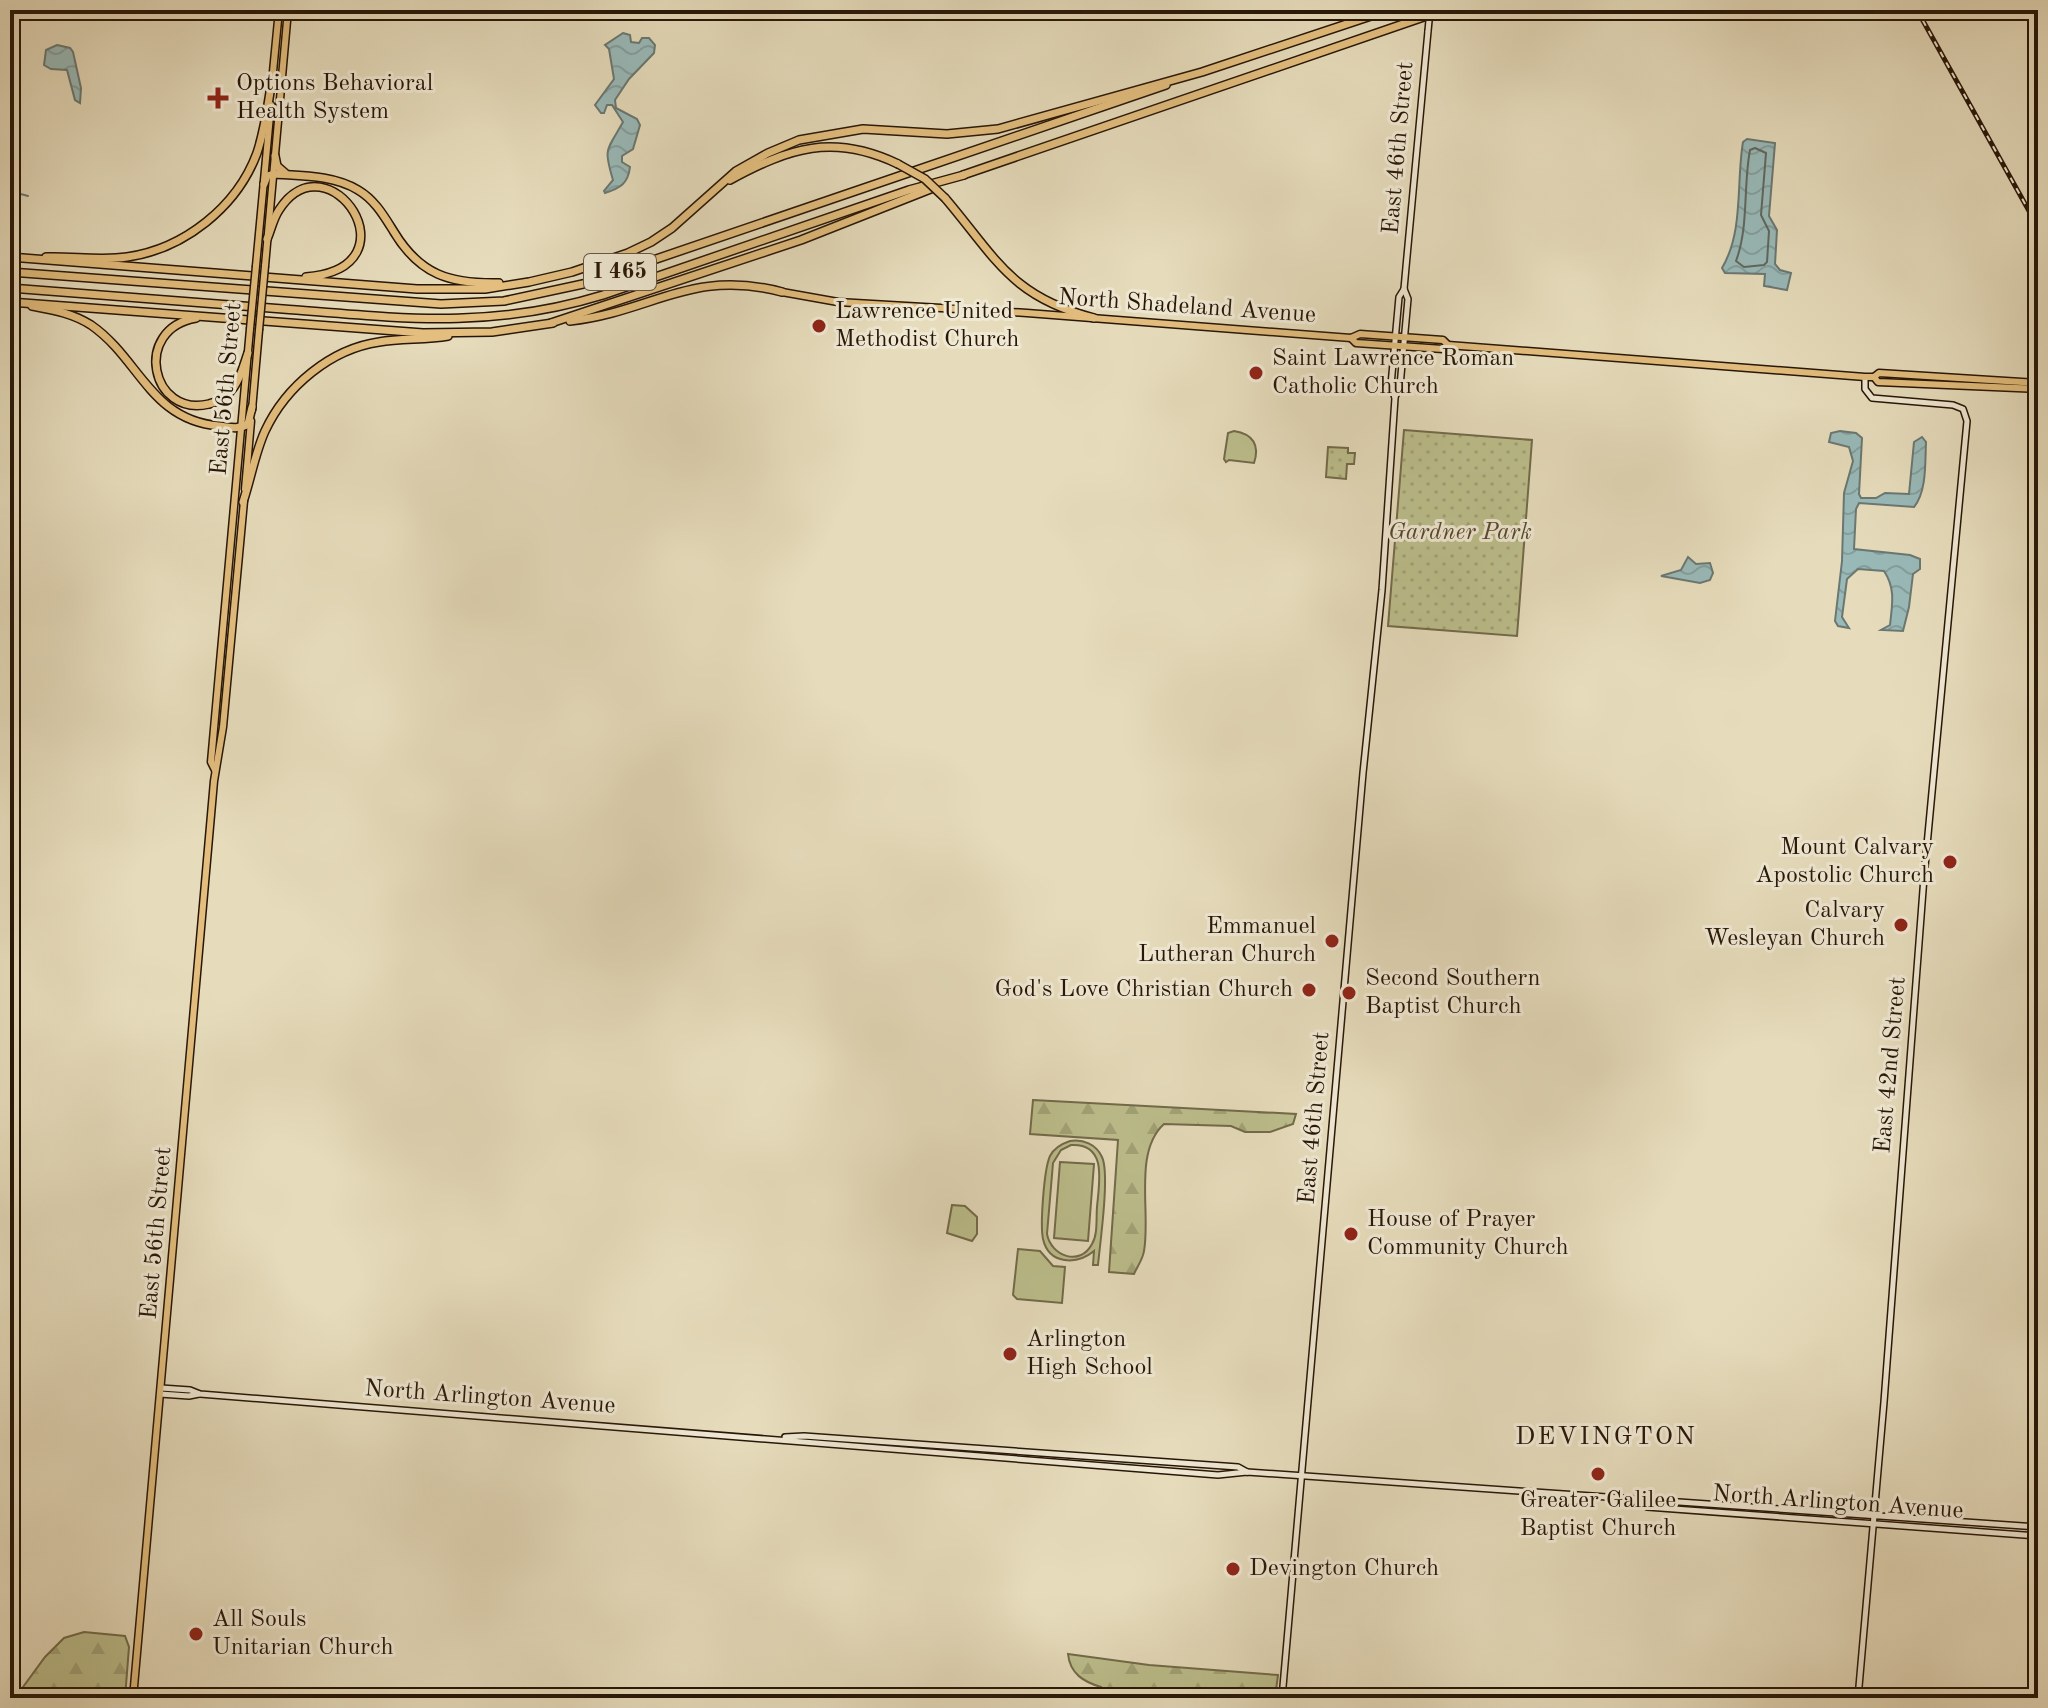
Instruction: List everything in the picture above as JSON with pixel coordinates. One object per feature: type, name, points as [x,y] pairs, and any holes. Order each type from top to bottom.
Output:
[{"type":"highway","name":"I 465","points":[[10,272],[424,303],[516,299],[598,279],[1389,10]]},
{"type":"highway","name":"I 465","points":[[10,288],[421,319],[509,316],[563,306],[909,190],[964,175],[1444,10]]},
{"type":"highway","points":[[10,257],[284,279],[452,290],[485,289],[572,272],[645,246],[672,228],[736,171],[757,158],[812,136],[863,129],[947,134],[990,131],[1202,72]]},
{"type":"highway","points":[[23,259],[133,256],[167,246],[196,230],[224,206],[249,169],[263,129],[272,80]]},
{"type":"highway","points":[[724,184],[775,156],[816,148],[858,149],[898,164],[930,183],[1001,268],[1020,286],[1045,301],[1094,318]]},
{"type":"highway","points":[[275,156],[280,170],[294,176]]},
{"type":"highway","points":[[264,184],[267,176],[274,174],[333,180],[360,191],[379,208],[409,253],[440,276],[468,283],[529,282]]},
{"type":"highway","points":[[551,323],[801,240],[964,175]]},
{"type":"highway","points":[[267,239],[280,208],[303,190],[315,188],[335,193],[345,199],[356,213],[360,238],[349,262],[325,275],[284,279]]},
{"type":"highway","points":[[243,502],[256,456],[272,418],[316,369],[352,349],[378,342],[577,320],[712,284],[746,284],[782,292]]},
{"type":"highway","points":[[1043,314],[1045,301]]},
{"type":"highway","points":[[10,302],[413,332],[466,333]]},
{"type":"highway","points":[[10,302],[58,310],[80,319],[105,338],[171,411],[200,423],[241,428],[248,424],[252,407]]},
{"type":"highway","points":[[218,317],[184,321],[165,335],[155,360],[158,380],[165,390],[185,404],[197,406],[215,402],[237,384],[248,353]]},
{"type":"main road","name":"East 56th Street","points":[[215,770],[211,762],[279,10]]},
{"type":"main road","name":"East 56th Street","points":[[133,1698],[215,770],[223,727],[288,10]]},
{"type":"main road","name":"East 46th Street","points":[[1399,346],[1396,337],[1399,297],[1404,289],[1430,10]]},
{"type":"main road","name":"East 46th Street","points":[[1282,1698],[1360,799],[1382,590],[1395,398],[1391,385],[1399,346],[1404,337],[1408,299],[1404,289]]},
{"type":"main road","name":"North Shadeland Avenue","points":[[782,292],[829,301],[1351,338],[1360,334],[1404,337],[1444,341],[1448,345],[1865,377],[1874,377],[1879,373],[2038,383]]},
{"type":"main road","name":"North Shadeland Avenue","points":[[1351,338],[1355,343],[1443,349],[1448,345]]},
{"type":"main road","name":"East 42nd Street","points":[[1858,1698],[1924,877],[1967,421],[1963,409],[1956,405],[1872,398],[1865,389],[1865,377]]},
{"type":"main road","name":"North Shadeland Avenue","points":[[1874,377],[1878,382],[2038,389]]},
{"type":"main road","name":"North Arlington Avenue","points":[[161,1391],[189,1396],[200,1394],[776,1438],[804,1436],[1238,1467],[1247,1472],[1637,1501],[1648,1498],[2038,1527]]},
{"type":"main road","name":"North Arlington Avenue","points":[[1637,1501],[1647,1507],[2038,1536]]},
{"type":"green space","name":"Gardner Park","points":[[1404,430],[1532,440],[1517,636],[1388,626]]},
{"type":"green space","points":[[1234,431],[1253,441],[1256,451],[1254,463],[1226,462],[1224,459],[1228,433]]},
{"type":"green space","points":[[1328,447],[1348,448],[1348,453],[1355,453],[1354,464],[1347,464],[1346,479],[1326,477]]},
{"type":"green space","points":[[1033,1100],[1296,1114],[1293,1124],[1270,1132],[1245,1132],[1231,1126],[1164,1124],[1149,1150],[1145,1184],[1146,1236],[1144,1251],[1134,1274],[1109,1272],[1118,1140],[1030,1134]]},
{"type":"green space","points":[[1070,1141],[1089,1143],[1102,1157],[1105,1193],[1098,1265],[1093,1265],[1094,1251],[1080,1259],[1057,1258],[1046,1248],[1043,1239],[1043,1197],[1048,1163],[1058,1147]],"holes":[[[1071,1145],[1091,1150],[1099,1166],[1096,1226],[1094,1240],[1087,1251],[1074,1257],[1054,1248],[1047,1234],[1053,1163],[1061,1150]]]},
{"type":"green space","points":[[1060,1162],[1094,1164],[1088,1241],[1054,1238]]},
{"type":"green space","points":[[952,1205],[965,1206],[977,1217],[977,1234],[972,1241],[947,1233]]},
{"type":"green space","points":[[1018,1249],[1040,1251],[1053,1266],[1065,1267],[1062,1303],[1017,1299],[1013,1295]]},
{"type":"green space","points":[[84,1632],[125,1636],[129,1647],[125,1698],[15,1698],[45,1657],[64,1638]]},
{"type":"green space","points":[[1068,1654],[1149,1665],[1278,1675],[1275,1698],[1100,1698],[1101,1687],[1079,1676]]},
{"type":"water","points":[[623,33],[630,35],[631,42],[639,43],[642,38],[649,38],[655,45],[654,53],[629,79],[615,100],[616,108],[637,119],[640,125],[633,149],[622,156],[622,162],[630,167],[627,178],[619,187],[605,193],[613,180],[608,150],[623,122],[612,105],[607,105],[601,113],[595,105],[614,79],[609,49],[605,45]]},
{"type":"water","points":[[57,45],[70,48],[73,52],[81,88],[80,103],[75,100],[67,70],[51,69],[44,65],[46,50]]},
{"type":"water","points":[[1747,139],[1775,143],[1769,216],[1777,230],[1775,264],[1780,270],[1791,273],[1787,290],[1764,286],[1765,274],[1725,273],[1722,268],[1734,238],[1743,142]]},
{"type":"water","points":[[1831,433],[1856,433],[1862,438],[1861,498],[1876,498],[1885,493],[1909,494],[1914,442],[1922,437],[1926,442],[1923,485],[1914,507],[1859,503],[1856,509],[1854,549],[1910,555],[1920,559],[1920,569],[1913,574],[1903,631],[1881,630],[1890,625],[1892,604],[1892,591],[1884,571],[1858,569],[1847,579],[1842,617],[1849,628],[1838,626],[1835,621],[1842,561],[1844,493],[1853,461],[1849,447],[1829,442]]},
{"type":"water","points":[[1688,557],[1696,564],[1710,563],[1713,573],[1710,580],[1700,583],[1661,576],[1681,570]]},
{"type":"waterway","points":[[10,191],[28,196]]},
{"type":"railway","points":[[1917,10],[2038,227]]},
{"type":"place","name":"Options Behavioral Health System","points":[[218,98]]},
{"type":"place","name":"Lawrence United Methodist Church","points":[[819,326]]},
{"type":"place","name":"Saint Lawrence Roman Catholic Church","points":[[1256,373]]},
{"type":"place","name":"Mount Calvary Apostolic Church","points":[[1950,862]]},
{"type":"place","name":"Calvary Wesleyan Church","points":[[1901,925]]},
{"type":"place","name":"Emmanuel Lutheran Church","points":[[1332,941]]},
{"type":"place","name":"God's Love Christian Church","points":[[1309,990]]},
{"type":"place","name":"Second Southern Baptist Church","points":[[1349,993]]},
{"type":"place","name":"House of Prayer Community Church","points":[[1351,1234]]},
{"type":"place","name":"Arlington High School","points":[[1010,1354]]},
{"type":"place","name":"Greater Galilee Baptist Church","points":[[1598,1474]]},
{"type":"place","name":"Devington Church","points":[[1233,1569]]},
{"type":"place","name":"All Souls Unitarian Church","points":[[196,1634]]},
{"type":"district","name":"DEVINGTON","points":[[1606,1437]]}]
